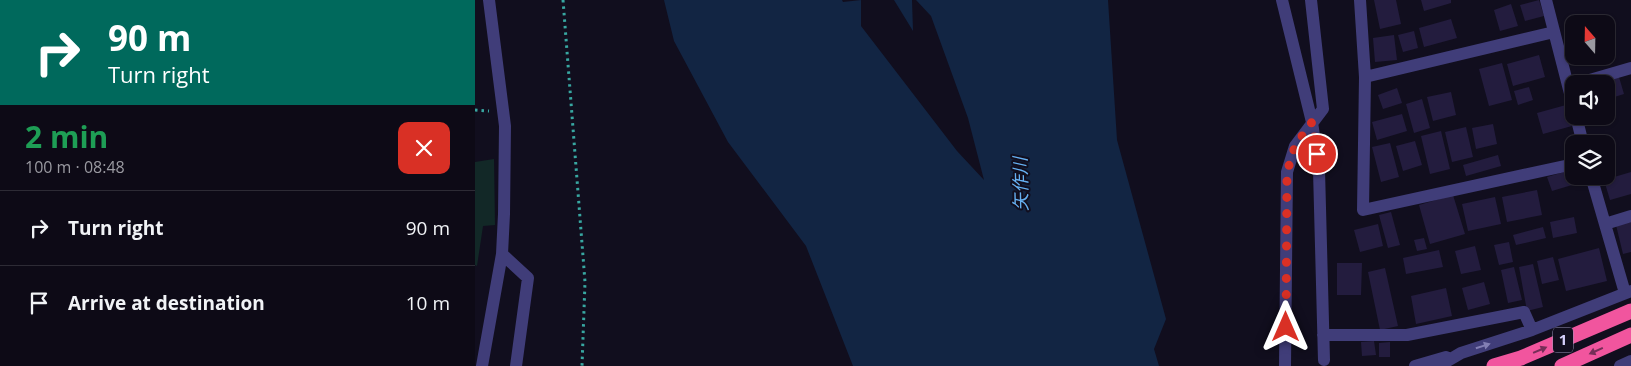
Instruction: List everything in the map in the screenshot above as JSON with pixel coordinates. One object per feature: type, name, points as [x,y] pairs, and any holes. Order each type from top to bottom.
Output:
[{"type":"highway","name":"1","points":[[1494,366],[1521,358],[1631,311]]},
{"type":"highway","name":"1","points":[[1562,366],[1631,335]]},
{"type":"street","points":[[482,366],[480,349],[502,254],[505,126],[489,0]]},
{"type":"street","points":[[1283,0],[1312,122],[1319,170],[1324,360]]},
{"type":"street","points":[[1285,366],[1287,172],[1295,146],[1323,110],[1311,0]]},
{"type":"street","points":[[1360,0],[1365,77],[1363,210],[1565,166]]},
{"type":"street","points":[[1546,0],[1554,32],[1569,75]]},
{"type":"street","points":[[1365,77],[1554,32]]},
{"type":"street","points":[[1607,75],[1631,68]]},
{"type":"street","points":[[1415,366],[1532,330],[1628,292],[1594,185]]},
{"type":"street","points":[[1605,224],[1631,216]]},
{"type":"street","points":[[502,254],[528,278],[516,366]]},
{"type":"street","points":[[1323,335],[1407,335],[1524,312],[1532,330]]},
{"type":"street","points":[[1439,366],[1461,353]]},
{"type":"street","points":[[1620,366],[1631,361]]},
{"type":"path","points":[[563,0],[585,282],[582,366]]},
{"type":"green space","points":[[494,159],[495,225],[483,226],[477,266],[475,265],[475,162]]},
{"type":"water","name":"矢作川","points":[[664,0],[842,0],[843,2],[861,0],[861,26],[957,151],[984,180],[968,118],[931,16],[916,0],[1108,0],[1117,140],[1166,319],[1154,349],[1159,366],[853,366],[806,246],[728,142],[674,41]]},
{"type":"water","points":[[894,0],[912,0],[913,31]]},
{"type":"building","points":[[1374,0],[1396,0],[1401,24],[1380,29]]},
{"type":"building","points":[[1421,0],[1451,0],[1451,3],[1424,11]]},
{"type":"building","points":[[1539,0],[1544,16],[1525,21],[1520,5]]},
{"type":"building","points":[[1511,4],[1518,26],[1500,31],[1494,10]]},
{"type":"building","points":[[1451,19],[1457,38],[1424,47],[1419,28]]},
{"type":"building","points":[[1414,31],[1418,48],[1403,52],[1398,35]]},
{"type":"building","points":[[1394,35],[1397,60],[1375,62],[1373,38]]},
{"type":"building","points":[[1539,55],[1545,77],[1513,86],[1507,64]]},
{"type":"building","points":[[1502,63],[1512,100],[1489,106],[1479,69]]},
{"type":"building","points":[[1619,77],[1624,94],[1615,97],[1615,78]]},
{"type":"building","points":[[1529,87],[1533,100],[1518,105],[1514,91]]},
{"type":"building","points":[[1397,88],[1402,103],[1383,109],[1378,95]]},
{"type":"building","points":[[1451,92],[1456,115],[1433,121],[1427,97]]},
{"type":"building","points":[[1422,99],[1430,128],[1414,133],[1406,104]]},
{"type":"building","points":[[1565,105],[1565,125],[1572,126],[1543,134],[1537,113]]},
{"type":"building","points":[[1402,114],[1407,131],[1377,140],[1372,122]]},
{"type":"building","points":[[1493,124],[1497,144],[1476,149],[1472,128]]},
{"type":"building","points":[[1466,127],[1473,157],[1452,162],[1445,132]]},
{"type":"building","points":[[1441,131],[1450,169],[1430,174],[1421,136]]},
{"type":"building","points":[[1415,141],[1422,165],[1403,171],[1396,146]]},
{"type":"building","points":[[1390,143],[1399,177],[1381,182],[1372,147]]},
{"type":"building","points":[[1498,155],[1501,166],[1466,176],[1463,165]]},
{"type":"building","points":[[1565,172],[1565,185],[1572,185],[1552,191],[1547,177]]},
{"type":"building","points":[[1631,172],[1631,194],[1610,200],[1606,185],[1615,185],[1615,177]]},
{"type":"building","points":[[1537,190],[1542,215],[1507,222],[1502,197]]},
{"type":"building","points":[[1453,195],[1465,234],[1430,244],[1419,205]]},
{"type":"building","points":[[1495,197],[1501,224],[1468,231],[1462,204]]},
{"type":"building","points":[[1391,212],[1400,245],[1388,248],[1379,215]]},
{"type":"building","points":[[1574,217],[1577,233],[1553,238],[1550,222]]},
{"type":"building","points":[[1631,222],[1631,252],[1623,254],[1616,225]]},
{"type":"building","points":[[1378,224],[1383,246],[1360,252],[1354,230]]},
{"type":"building","points":[[1543,227],[1546,238],[1516,245],[1513,235]]},
{"type":"building","points":[[1424,238],[1427,249],[1417,251],[1414,240]]},
{"type":"building","points":[[1509,242],[1513,262],[1499,265],[1494,245]]},
{"type":"building","points":[[1475,246],[1481,270],[1461,274],[1455,251]]},
{"type":"building","points":[[1599,248],[1607,281],[1566,291],[1558,259]]},
{"type":"building","points":[[1439,250],[1443,267],[1406,274],[1403,258]]},
{"type":"building","points":[[1553,257],[1559,280],[1542,284],[1537,261]]},
{"type":"building","points":[[1337,263],[1362,263],[1361,295],[1337,295]]},
{"type":"building","points":[[1533,264],[1543,307],[1527,311],[1519,267]]},
{"type":"building","points":[[1514,267],[1522,300],[1508,303],[1501,270]]},
{"type":"building","points":[[1385,268],[1398,326],[1380,330],[1368,272]]},
{"type":"building","points":[[1484,282],[1490,304],[1468,310],[1462,288]]},
{"type":"building","points":[[1446,288],[1452,316],[1416,324],[1411,296]]},
{"type":"building","points":[[1374,341],[1376,355],[1362,356],[1361,342]]},
{"type":"building","points":[[1390,342],[1390,357],[1379,357],[1379,343]]},
{"type":"route","points":[[1286,327],[1287,172],[1295,146],[1312,122],[1317,154]]}]
